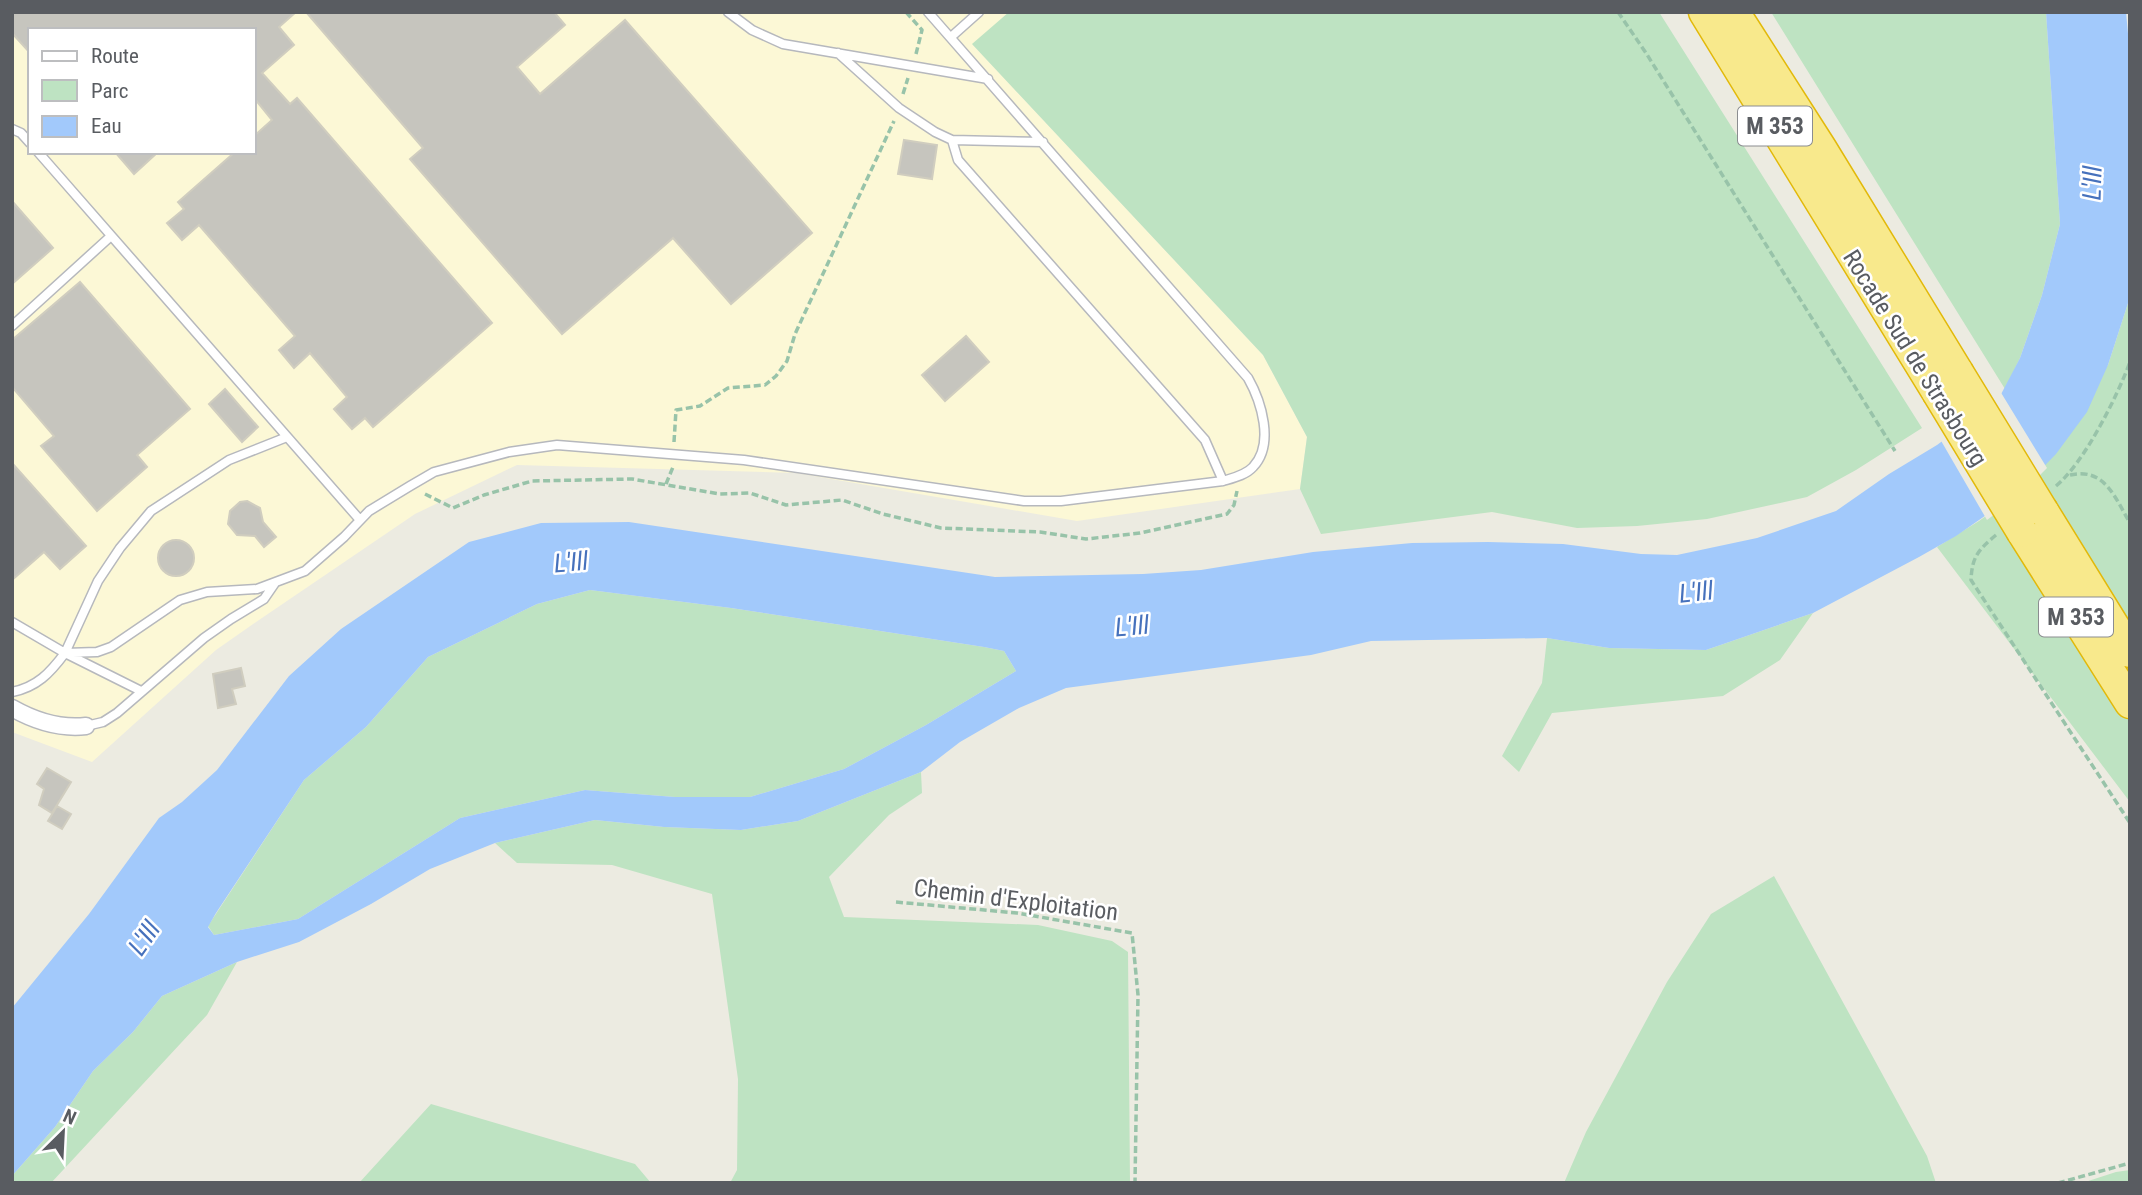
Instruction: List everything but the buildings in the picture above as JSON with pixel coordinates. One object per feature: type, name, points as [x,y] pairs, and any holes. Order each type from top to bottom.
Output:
[{"type":"highway","name":"Rocade Sud de Strasbourg","points":[[1704,12],[1948,382],[2046,502],[2130,652]]},
{"type":"highway","name":"Rocade Sud de Strasbourg","points":[[1734,12],[1821,148],[1948,382],[2009,534],[2130,703]]},
{"type":"street","points":[[14,713],[69,728],[86,726]]},
{"type":"lane","points":[[727,12],[765,38],[783,44],[988,79]]},
{"type":"lane","points":[[65,653],[97,652],[111,647],[180,600],[207,592],[257,589],[305,571],[369,511],[434,472],[509,452],[557,445],[673,454],[757,462],[1024,501],[1061,501],[1223,481],[1239,477],[1253,468],[1262,453],[1264,428],[1260,400],[1248,378],[928,12]]},
{"type":"lane","points":[[951,37],[979,12]]},
{"type":"lane","points":[[838,53],[899,108],[935,132],[952,139],[1043,142]]},
{"type":"lane","points":[[12,129],[22,133],[28,140]]},
{"type":"lane","points":[[952,139],[958,160],[1205,440],[1223,481]]},
{"type":"lane","points":[[40,154],[360,520]]},
{"type":"lane","points":[[12,326],[111,236]]},
{"type":"lane","points":[[12,692],[27,689],[44,678],[65,653],[98,581],[120,548],[151,511],[229,460],[287,437]]},
{"type":"lane","points":[[86,726],[103,722],[204,638],[264,599],[275,583]]},
{"type":"lane","points":[[12,622],[65,653],[141,691]]},
{"type":"path","points":[[666,484],[674,465],[676,411],[699,406],[728,388],[765,385],[787,361],[795,334],[891,132],[922,30],[906,12]]},
{"type":"path","points":[[1618,12],[1895,451]]},
{"type":"path","points":[[2046,502],[2069,476],[2118,394],[2130,362]]},
{"type":"path","points":[[2069,476],[2081,473],[2095,476],[2106,484],[2130,523]]},
{"type":"path","points":[[410,486],[453,508],[484,495],[532,481],[632,480],[720,494],[750,493],[786,505],[842,500],[883,514],[941,528],[1040,532],[1086,539],[1140,533],[1227,513],[1234,505],[1239,477]]},
{"type":"path","points":[[2009,534],[1985,544],[1972,562],[1971,580],[2130,823]]},
{"type":"path","name":"Chemin d'Exploitation","points":[[896,902],[1017,913],[1132,933],[1138,995],[1135,1183]]},
{"type":"path","points":[[2058,1183],[2130,1163]]},
{"type":"shaded area","points":[[12,12],[1009,12],[973,45],[1263,355],[1307,437],[1300,489],[1077,521],[796,473],[517,465],[415,514],[216,650],[92,762],[12,732]]},
{"type":"green space","points":[[1009,12],[1659,12],[1922,428],[1807,497],[1707,519],[1637,526],[1577,528],[1492,512],[1321,534],[1300,489],[1307,437],[1263,355],[972,44]]},
{"type":"green space","points":[[1771,12],[2046,12],[2060,224],[2042,295],[2020,358],[2005,389]]},
{"type":"green space","points":[[2130,262],[2130,802],[1937,547],[2018,493],[2108,365],[2129,300]]},
{"type":"green space","points":[[590,590],[731,608],[984,647],[1004,651],[1016,671],[926,725],[844,769],[750,797],[675,797],[585,790],[460,818],[298,919],[214,935],[208,926],[304,780],[366,727],[428,657],[537,604]]},
{"type":"green space","points":[[1813,613],[1780,660],[1723,696],[1552,713],[1519,772],[1502,756],[1542,683],[1547,638],[1609,648],[1706,650]]},
{"type":"green space","points":[[921,772],[922,793],[889,815],[829,877],[844,917],[1038,925],[1112,941],[1128,952],[1130,1183],[730,1183],[737,1170],[738,1079],[712,894],[612,865],[517,863],[495,843],[595,820],[664,827],[741,830],[798,821]]},
{"type":"green space","points":[[1774,876],[1927,1156],[1936,1183],[1564,1183],[1586,1132],[1667,982],[1711,914]]},
{"type":"green space","points":[[237,962],[207,1015],[51,1183],[12,1183],[12,1176],[55,1127],[93,1071],[133,1032],[162,996]]},
{"type":"green space","points":[[431,1104],[635,1164],[651,1183],[359,1183]]},
{"type":"green space","points":[[2130,1170],[2130,1183],[2082,1183],[2116,1172]]},
{"type":"water","name":"L'Ill","points":[[2046,12],[2126,12],[2130,55],[2129,300],[2108,365],[2087,412],[2056,454],[2018,493],[1956,536],[1813,613],[1706,650],[1609,648],[1547,638],[1371,641],[1311,655],[1066,688],[1019,708],[960,742],[921,772],[798,821],[741,830],[664,827],[595,820],[495,843],[430,869],[299,942],[237,962],[162,996],[133,1032],[93,1071],[55,1127],[12,1176],[12,1008],[89,914],[159,818],[182,802],[217,770],[289,676],[341,629],[469,542],[541,523],[629,522],[995,577],[1201,570],[1313,552],[1412,543],[1563,544],[1641,554],[1677,555],[1757,538],[1836,511],[1937,445],[1998,400],[2020,358],[2042,295],[2060,224]],"holes":[[[590,590],[731,608],[1004,651],[1016,671],[926,725],[844,769],[750,797],[675,797],[585,790],[460,818],[298,919],[214,935],[208,927],[304,780],[366,727],[428,657],[537,604]]]},
{"type":"pier","points":[[2000,391],[2047,468],[2020,495],[1987,520],[1940,439],[1996,398]]}]
